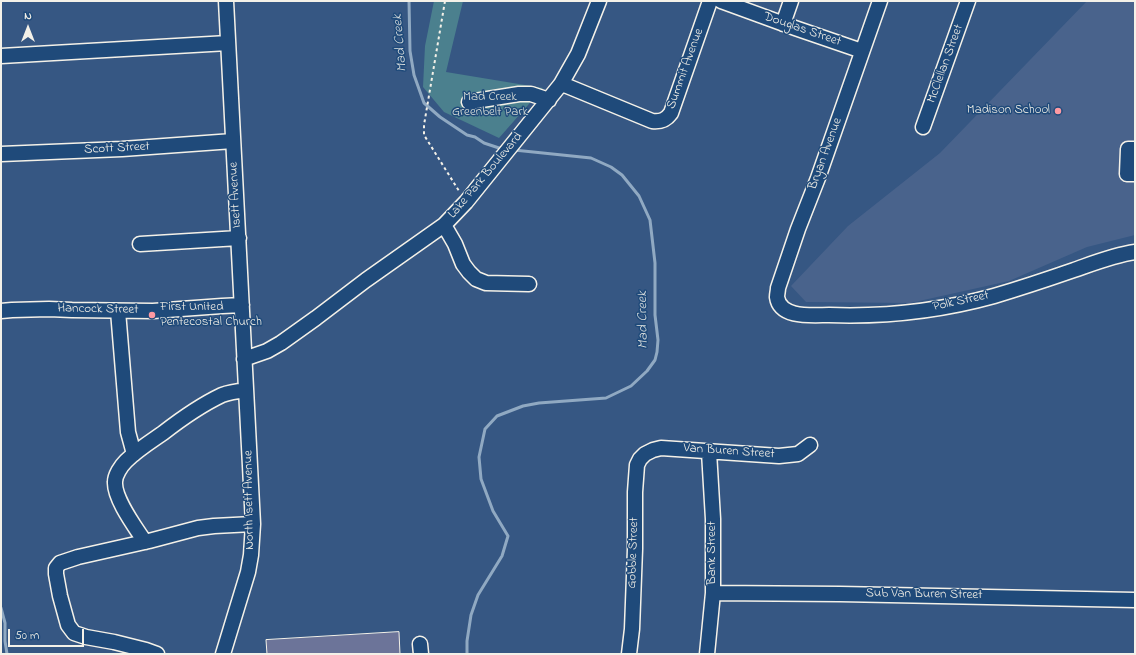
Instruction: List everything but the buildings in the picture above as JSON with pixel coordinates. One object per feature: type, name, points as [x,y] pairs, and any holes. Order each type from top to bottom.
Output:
[{"type":"street","name":"Isett Avenue","points":[[226,1],[246,390]]},
{"type":"street","name":"Lake Park Boulevard","points":[[244,359],[267,351],[281,342],[444,225],[466,202],[561,84],[578,54],[599,1]]},
{"type":"street","name":"Summit Avenue","points":[[561,84],[652,121],[659,122],[667,119],[671,113],[710,1]]},
{"type":"street","name":"Douglas Street","points":[[720,1],[862,51]]},
{"type":"street","points":[[783,24],[791,1]]},
{"type":"street","name":"Bryan Avenue","points":[[782,307],[777,297],[778,288],[880,1]]},
{"type":"street","name":"McClellan Street","points":[[923,127],[968,1]]},
{"type":"street","points":[[1,56],[228,43]]},
{"type":"street","points":[[469,102],[519,94],[531,94],[549,100]]},
{"type":"street","name":"Scott Street","points":[[1,154],[122,149],[234,141]]},
{"type":"street","points":[[1135,149],[1128,149],[1127,168],[1127,174],[1135,174]]},
{"type":"street","points":[[444,225],[456,244],[463,264],[476,279],[486,283],[529,284]]},
{"type":"street","points":[[140,244],[238,238]]},
{"type":"street","name":"Polk Street","points":[[782,307],[790,313],[799,315],[848,316],[882,315],[936,308],[994,296],[1105,259],[1135,252]]},
{"type":"street","name":"Hancock Street","points":[[1,312],[12,310],[49,309],[153,311],[242,305]]},
{"type":"street","points":[[118,311],[128,432],[134,454]]},
{"type":"street","points":[[145,542],[117,494],[115,483],[117,474],[121,467],[126,460],[175,424],[214,399],[230,392],[246,390]]},
{"type":"street","name":"North Isett Avenue","points":[[223,654],[248,572],[251,554],[253,524],[246,390]]},
{"type":"street","name":"Van Buren Street","points":[[645,454],[661,448],[673,448],[709,452],[791,456],[798,454],[810,445]]},
{"type":"street","name":"Bank Street","points":[[707,654],[713,593],[713,519],[709,452]]},
{"type":"street","name":"Gobble Street","points":[[629,654],[632,629],[637,465],[645,454]]},
{"type":"street","points":[[157,654],[146,650],[117,648],[74,633],[68,625],[65,617],[56,568],[60,563],[65,561],[208,527],[253,524]]},
{"type":"street","name":"Sub Van Buren Street","points":[[713,593],[848,594],[1135,600]]},
{"type":"path","points":[[445,1],[424,125],[424,135],[466,202]]},
{"type":"shaded area","name":"Madison School","points":[[1087,1],[1135,1],[1135,235],[1087,247],[1009,281],[910,303],[806,302],[791,286],[848,226],[940,153]]},
{"type":"green space","name":"Mad Creek Greenbelt Park","points":[[434,1],[463,1],[446,72],[543,88],[499,138],[444,112],[423,87],[425,46]]},
{"type":"waterway","name":"Mad Creek","points":[[409,1],[410,51],[414,75],[424,103],[440,117],[467,135],[502,149]]},
{"type":"waterway","name":"Mad Creek","points":[[467,654],[467,641],[471,615],[478,595],[502,556],[508,536],[493,511],[481,479],[479,457],[485,429],[497,416],[523,406],[539,403],[606,398],[631,386],[647,371],[655,360],[657,352],[658,340],[655,315],[655,263],[650,220],[639,196],[622,175],[611,167],[591,158],[514,150]]},
{"type":"waterway","points":[[1,608],[5,623],[7,654]]},
{"type":"place","name":"Madison School","points":[[1058,111]]},
{"type":"place","name":"First United Pentecostal Church","points":[[152,315]]}]
